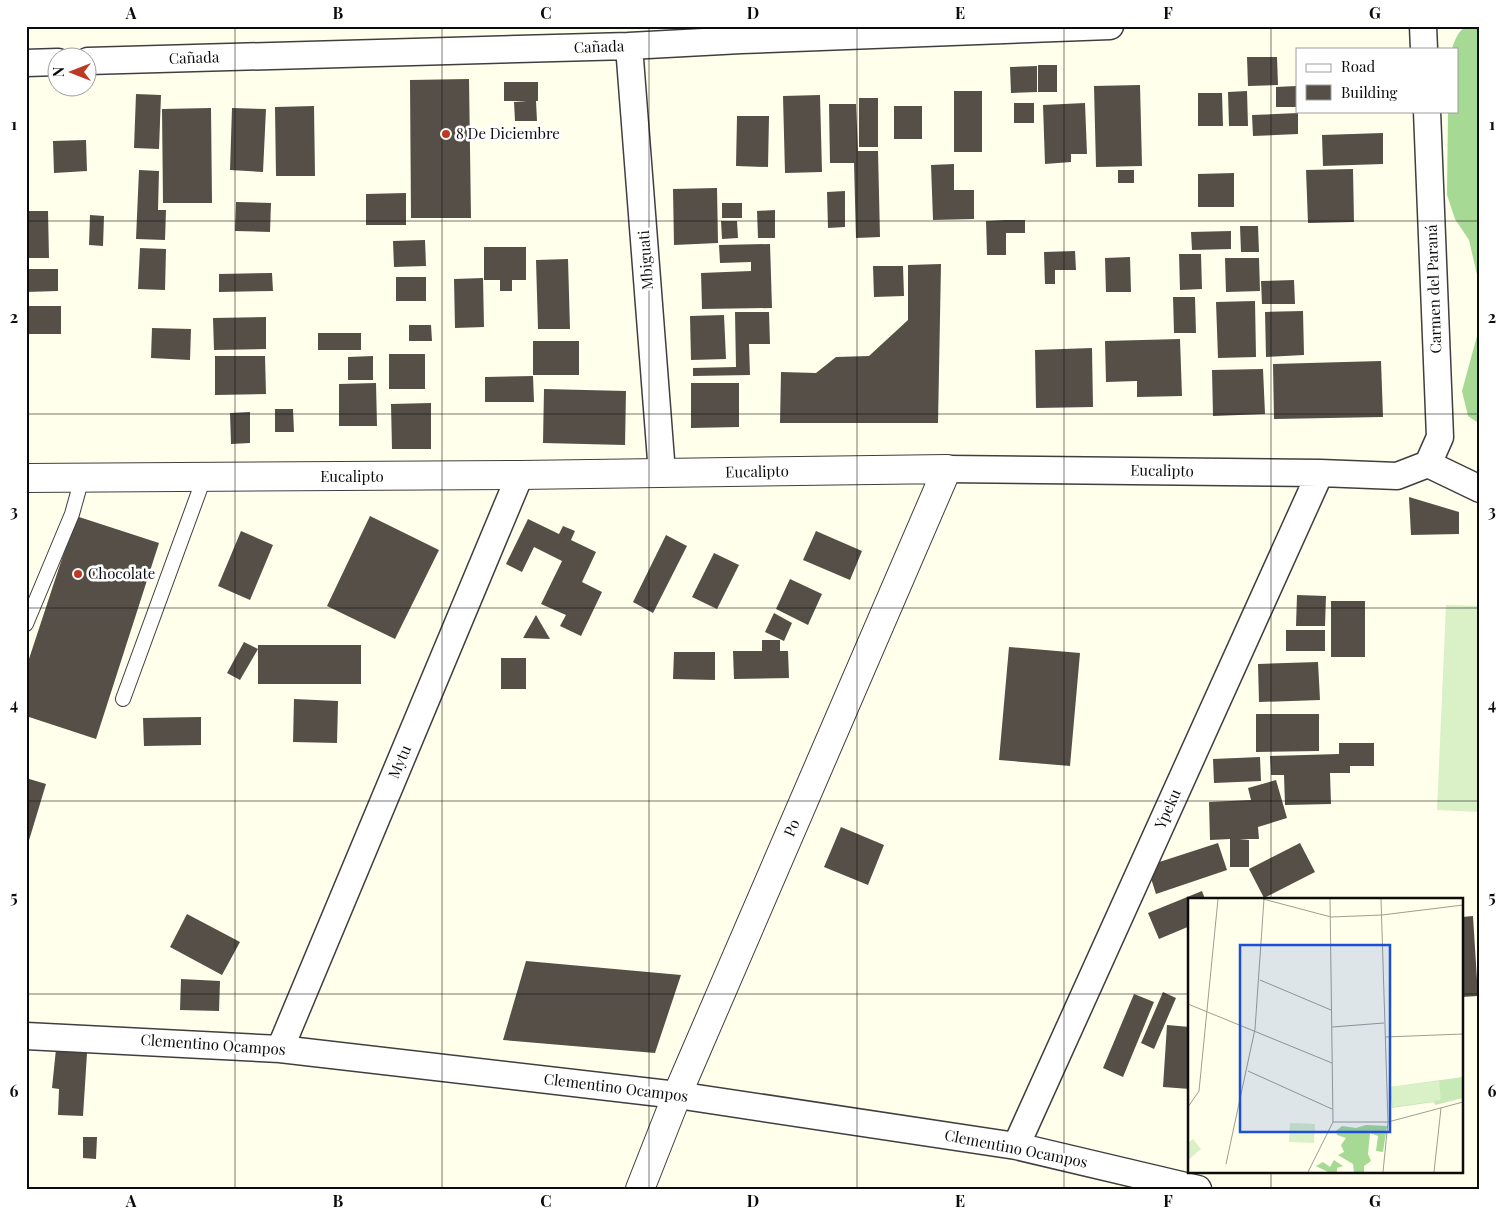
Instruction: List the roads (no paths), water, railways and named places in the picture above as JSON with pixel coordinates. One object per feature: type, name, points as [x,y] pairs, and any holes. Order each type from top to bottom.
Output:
[{"type":"street","name":"Cañada","points":[[98,61],[629,46],[741,33],[1110,26]]},
{"type":"street","points":[[1423,26],[1424,48]]},
{"type":"street","name":"Mbiguati","points":[[629,46],[662,473]]},
{"type":"street","points":[[26,63],[48,62]]},
{"type":"street","name":"Carmen del Paraná","points":[[1426,112],[1440,437],[1428,464]]},
{"type":"street","points":[[1428,464],[1480,489]]},
{"type":"street","name":"Eucalipto","points":[[26,478],[520,476],[947,469],[1320,473],[1397,476],[1428,464]]},
{"type":"street","name":"Po","points":[[640,1189],[677,1095],[947,469]]},
{"type":"street","name":"Ypeku","points":[[1016,1146],[1320,473]]},
{"type":"street","name":"Mytu","points":[[280,1049],[520,476]]},
{"type":"street","name":"Clementino Ocampos","points":[[26,1036],[280,1049],[677,1095],[1016,1146],[1198,1189]]},
{"type":"lane","points":[[26,624],[72,514],[82,478]]},
{"type":"lane","points":[[122,699],[204,478]]},
{"type":"place","name":"8 De Diciembre","points":[[446,134]]},
{"type":"place","name":"Chocolate","points":[[78,574]]}]
